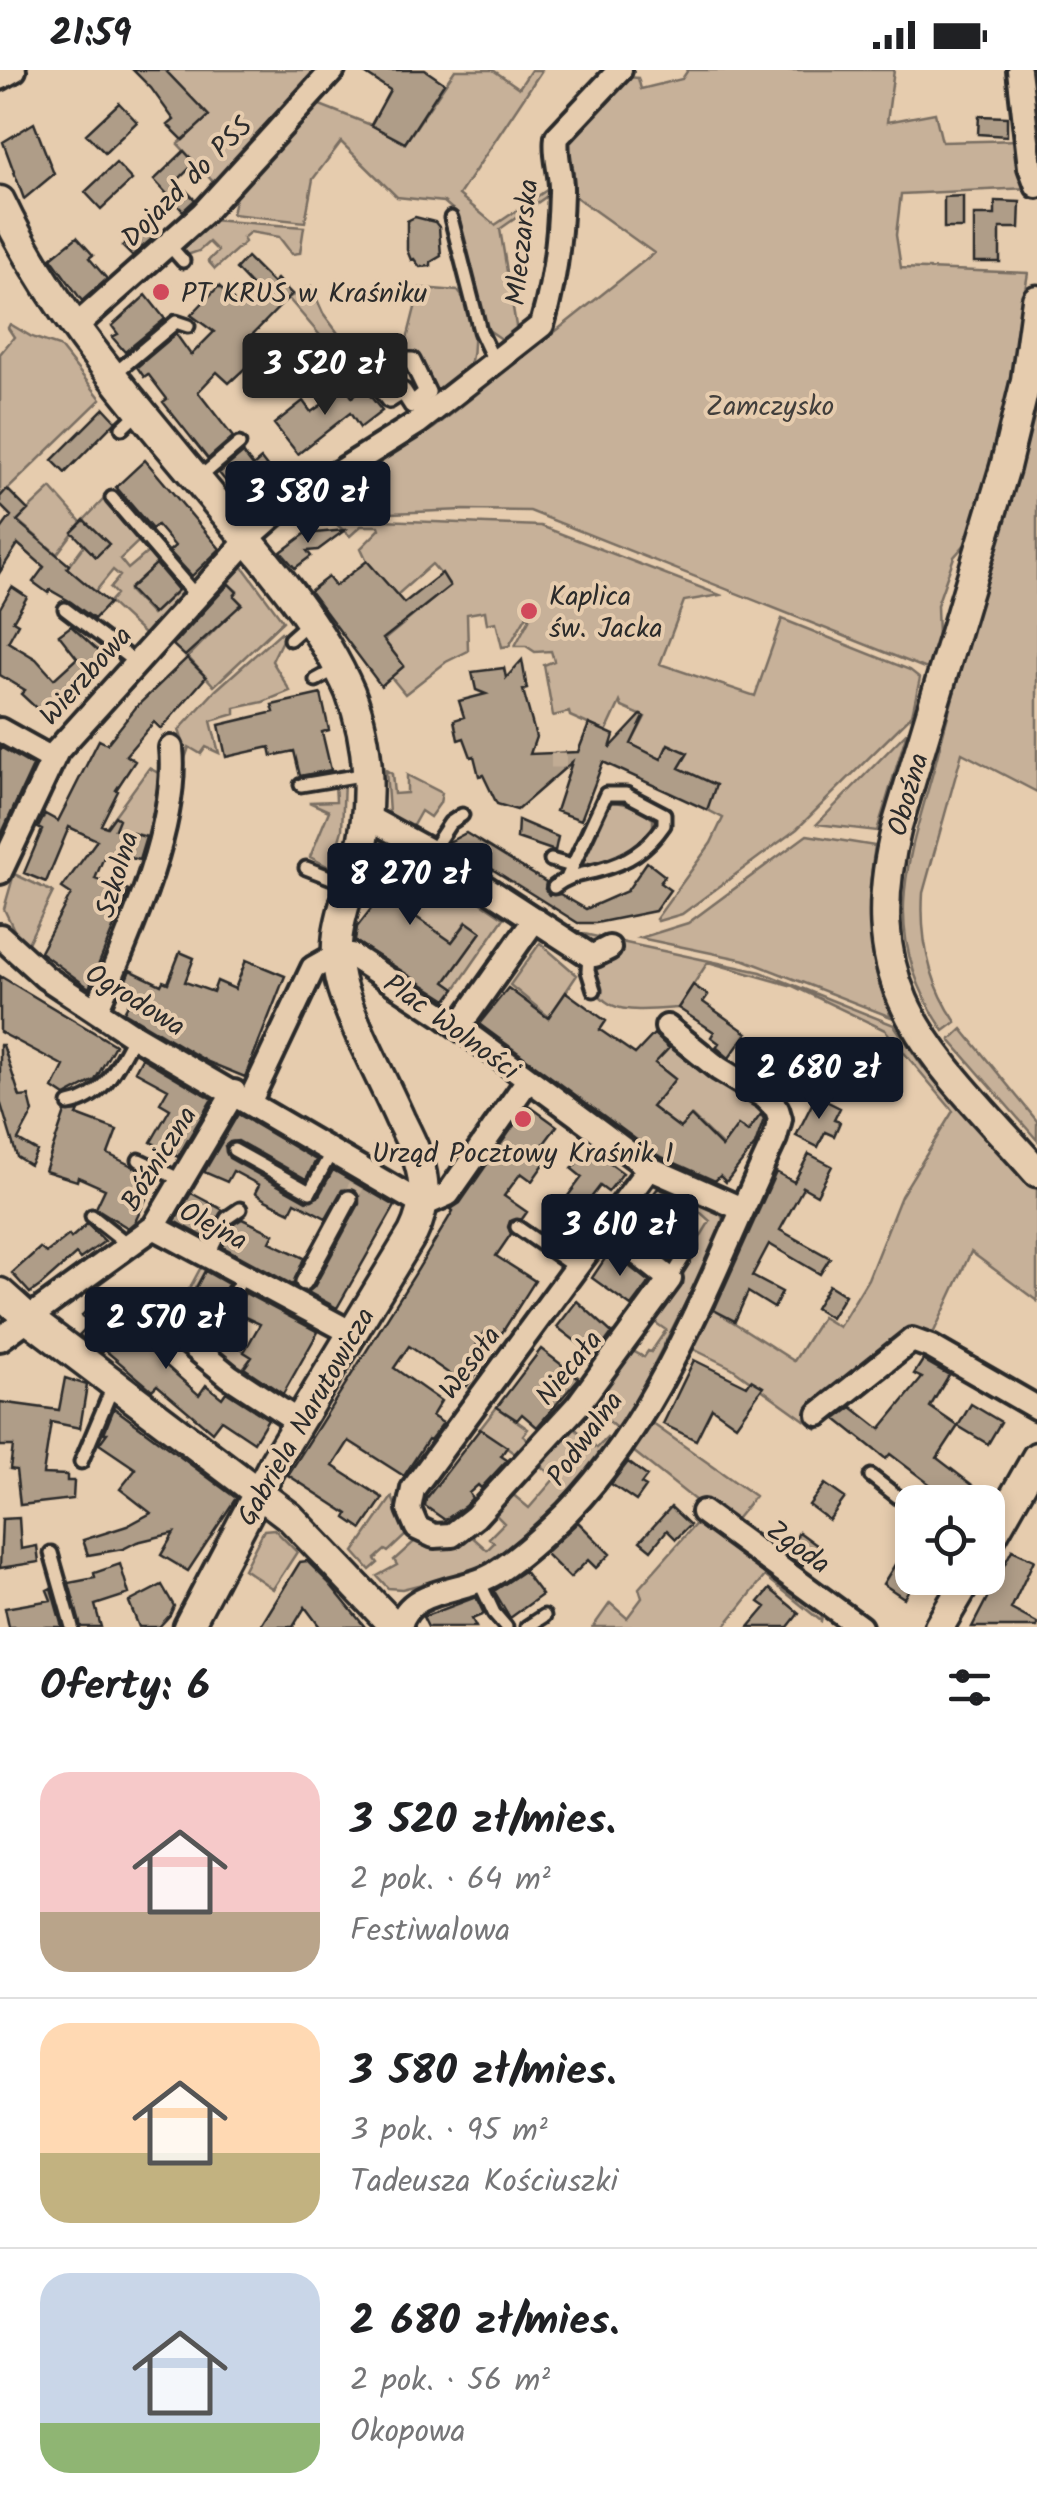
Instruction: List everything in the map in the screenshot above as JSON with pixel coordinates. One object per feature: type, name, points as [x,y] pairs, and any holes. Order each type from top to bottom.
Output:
[{"type":"street","points":[[0,78],[14,70]]},
{"type":"street","name":"Dojazd do PSS","points":[[75,327],[175,253],[203,213],[333,70]]},
{"type":"street","name":"Mleczarska","points":[[542,325],[560,217],[562,187],[557,138],[620,70]]},
{"type":"street","points":[[1019,70],[1030,167],[1037,186]]},
{"type":"street","points":[[0,201],[36,269],[112,374],[131,419],[198,479],[248,540],[327,674],[358,714],[367,774],[367,817],[337,928],[336,955],[313,968],[242,1097],[364,1174],[423,1205]]},
{"type":"street","name":"Oboźna","points":[[1037,300],[1031,382],[896,826],[884,910],[895,986],[917,1030],[1037,1172]]},
{"type":"street","name":"Wierzbowa","points":[[0,872],[52,759],[134,662],[248,540],[282,508],[417,423],[542,325]]},
{"type":"street","points":[[353,343],[398,362],[412,361],[427,392],[412,405],[403,390],[389,400],[349,348],[353,343]]},
{"type":"street","points":[[0,730],[52,759]]},
{"type":"street","name":"Szkolna","points":[[96,1011],[142,903],[167,802],[171,748]]},
{"type":"street","points":[[367,817],[599,951]]},
{"type":"street","points":[[459,1028],[538,915]]},
{"type":"street","name":"Ogrodowa","points":[[0,936],[46,978],[134,1036],[242,1097]]},
{"type":"street","name":"Plac Wolności","points":[[336,955],[350,955],[459,1028],[528,1080],[448,1194],[423,1205],[424,1182],[415,1150],[346,998],[336,955]]},
{"type":"street","name":"Podwalna","points":[[398,1627],[412,1604],[507,1566],[554,1526],[615,1456],[674,1355],[780,1128],[777,1109],[764,1096],[719,1069],[667,1027]]},
{"type":"street","points":[[528,1080],[649,1168],[742,1208]]},
{"type":"street","name":"Bóźniczna","points":[[0,1339],[154,1227],[181,1180],[242,1097]]},
{"type":"street","name":"Wesoła","points":[[441,1536],[421,1531],[414,1524],[410,1495],[576,1268],[594,1233],[649,1168]]},
{"type":"street","points":[[304,1282],[349,1199]]},
{"type":"street","name":"Gabriela Narutowicza","points":[[188,1627],[298,1422],[412,1233],[423,1205]]},
{"type":"street","name":"Olejna","points":[[154,1227],[352,1333]]},
{"type":"street","points":[[594,1233],[670,1278]]},
{"type":"street","name":"Niecała","points":[[441,1536],[462,1530],[552,1434],[636,1330],[670,1278]]},
{"type":"street","points":[[0,1293],[290,1517],[398,1627]]},
{"type":"street","points":[[166,1324],[229,1376],[298,1422]]},
{"type":"street","points":[[819,1414],[912,1340],[1037,1408]]},
{"type":"street","points":[[1005,1513],[1037,1457]]},
{"type":"street","name":"Zgoda","points":[[703,1512],[860,1627]]},
{"type":"street","points":[[940,1627],[958,1595]]},
{"type":"lane","points":[[451,218],[480,331],[494,363]]},
{"type":"lane","points":[[112,374],[176,322],[188,326]]},
{"type":"lane","points":[[198,479],[240,444]]},
{"type":"lane","points":[[112,498],[197,597]]},
{"type":"lane","points":[[65,609],[134,662]]},
{"type":"lane","points":[[302,785],[367,774]]},
{"type":"lane","points":[[551,860],[570,871],[595,871],[638,855],[656,837],[666,816],[626,794],[606,794],[570,871],[554,887]]},
{"type":"lane","points":[[431,852],[450,824],[462,816]]},
{"type":"lane","points":[[306,868],[350,885]]},
{"type":"lane","points":[[594,990],[588,971],[599,951]]},
{"type":"lane","points":[[69,1104],[85,1100],[103,1087],[134,1036]]},
{"type":"lane","points":[[234,1150],[310,1192],[332,1151]]},
{"type":"lane","points":[[138,1160],[181,1180]]},
{"type":"lane","points":[[208,1256],[227,1218],[240,1209]]},
{"type":"lane","points":[[92,1216],[130,1246]]},
{"type":"lane","points":[[517,1227],[576,1268]]},
{"type":"lane","points":[[670,1278],[690,1247]]},
{"type":"lane","points":[[226,1308],[244,1274]]},
{"type":"lane","points":[[80,1462],[114,1384]]},
{"type":"lane","points":[[872,1476],[895,1494]]},
{"type":"lane","points":[[50,1553],[72,1627]]},
{"type":"lane","points":[[479,1580],[494,1613],[506,1627]]},
{"type":"lane","points":[[527,1627],[544,1616]]},
{"type":"green space","points":[[165,70],[322,70],[217,186],[178,144],[209,116]]},
{"type":"green space","points":[[455,70],[493,70],[519,88],[531,70],[542,70],[459,195],[495,225],[557,183],[557,189],[500,229],[517,332],[503,340],[487,329],[458,214],[444,202],[397,197],[341,142],[313,179],[305,222],[232,214],[237,190],[315,103],[405,143]]},
{"type":"green space","name":"Zamczysko","points":[[688,70],[894,70],[887,122],[935,113],[942,142],[1022,140],[1031,188],[901,194],[896,235],[901,268],[1028,273],[1003,418],[975,531],[971,530],[967,542],[954,557],[937,605],[938,637],[927,669],[530,511],[291,517],[434,428],[654,253],[566,190],[561,145],[628,77],[638,78],[641,89],[682,79]]},
{"type":"green space","points":[[210,220],[304,227],[300,253],[292,254],[279,237],[250,232],[243,238],[245,242],[215,269],[208,261],[218,251],[209,242],[184,256],[179,248]]},
{"type":"green space","points":[[311,286],[323,313],[361,364],[329,377],[308,396],[297,392],[336,354],[288,298]]},
{"type":"green space","points":[[420,288],[458,291],[472,327],[470,366],[429,396],[403,355]]},
{"type":"green space","points":[[10,324],[59,346],[101,399],[0,497],[0,354],[14,337],[8,328]]},
{"type":"green space","points":[[1037,394],[1037,792],[962,753],[923,893],[929,961],[939,992],[956,1022],[944,1031],[926,1002],[909,954],[904,920],[905,885],[916,831]]},
{"type":"green space","points":[[51,488],[81,522],[57,554],[17,520]]},
{"type":"green space","points":[[104,499],[140,540],[120,559],[128,569],[148,552],[157,563],[129,591],[152,615],[183,586],[186,590],[145,635],[109,602],[116,594],[110,588],[120,576],[113,570],[78,613],[68,604],[83,582],[67,568],[84,545],[96,556],[108,545],[84,520]]},
{"type":"green space","points":[[334,522],[541,526],[720,595],[684,601],[660,664],[755,696],[782,619],[910,670],[920,678],[912,715],[797,829],[682,914],[658,921],[711,843],[723,818],[708,810],[709,806],[703,804],[678,768],[687,753],[661,759],[631,744],[645,717],[622,707],[620,702],[606,732],[570,716],[569,712],[553,716],[544,665],[554,661],[551,651],[535,652],[526,646],[515,646],[530,618],[527,615],[509,646],[502,647],[496,622],[487,624],[485,611],[467,614],[468,651],[446,662],[405,694],[391,677],[404,666],[384,640],[450,585],[432,564],[397,595],[367,561],[361,548],[379,526],[361,526],[350,536]]},
{"type":"green space","points":[[243,567],[283,621],[214,686],[188,657],[241,603],[234,596],[237,591],[226,582]]},
{"type":"green space","points":[[281,632],[284,636],[272,661],[290,691],[235,708],[235,714],[211,721],[219,753],[206,747],[201,754],[189,747],[179,776],[171,841],[158,895],[154,890],[185,748],[179,730],[216,690]]},
{"type":"green space","points":[[907,732],[877,831],[817,824]]},
{"type":"green space","points":[[149,768],[160,774],[148,837],[107,826]]},
{"type":"green space","points":[[386,770],[392,774],[394,794],[407,793],[407,775],[442,793],[430,817],[421,811],[412,827],[389,813]]},
{"type":"green space","points":[[344,781],[342,830],[331,868],[310,857],[329,811],[309,802],[336,801],[335,782]]},
{"type":"green space","points":[[611,802],[644,812],[653,819],[653,828],[636,850],[586,866],[582,861]]},
{"type":"green space","points":[[807,835],[875,846],[870,933],[877,975],[891,1017],[745,960],[640,938],[688,923]]},
{"type":"green space","points":[[434,871],[504,918],[455,989],[445,982],[481,932],[466,922],[452,942],[388,916],[423,888]]},
{"type":"green space","points":[[14,874],[53,892],[27,945],[16,934],[4,909]]},
{"type":"green space","points":[[570,931],[761,972],[894,1025],[923,1067],[928,1062],[1037,1187],[1037,1301],[971,1252],[932,1336],[905,1333],[818,1401],[825,1422],[817,1429],[732,1368],[691,1348],[708,1306],[794,1361],[822,1317],[839,1327],[868,1279],[901,1196],[953,1111],[885,1030],[793,986],[708,962],[678,1008],[641,1010],[612,1005],[595,986],[594,946]]},
{"type":"green space","points":[[540,943],[577,975],[549,1017],[510,985]]},
{"type":"green space","points":[[962,1029],[1037,1121],[1037,1140],[950,1040]]},
{"type":"green space","points":[[676,1040],[770,1112],[769,1136],[753,1126],[723,1146],[692,1116],[680,1128],[652,1107],[674,1079],[654,1063]]},
{"type":"green space","points":[[679,1192],[719,1209],[725,1225],[620,1431],[587,1404],[635,1342],[638,1344],[633,1351],[644,1357],[666,1330],[650,1319],[710,1221],[691,1204],[669,1235],[654,1223]]},
{"type":"green space","points":[[201,1267],[206,1269],[185,1306],[252,1357],[237,1376],[171,1323]]},
{"type":"green space","points":[[497,1407],[528,1429],[523,1435],[534,1444],[521,1458],[480,1429]]},
{"type":"green space","points":[[653,1424],[755,1496],[733,1523],[706,1509],[633,1451]]},
{"type":"green space","points":[[571,1425],[597,1448],[607,1438],[612,1442],[553,1511],[487,1568],[402,1589],[388,1588],[377,1576],[397,1565],[394,1560],[415,1541],[440,1546],[468,1533],[487,1550],[494,1543],[489,1538],[504,1523],[491,1510],[511,1493],[529,1508],[555,1478],[537,1463]]},
{"type":"green space","points":[[392,1497],[407,1534],[375,1559],[378,1563],[370,1570],[354,1552]]},
{"type":"green space","points":[[700,1519],[823,1613],[821,1621],[765,1576],[724,1627],[593,1627],[610,1603],[627,1618],[642,1598],[639,1588]]},
{"type":"green space","points":[[274,1529],[297,1552],[273,1589],[244,1569],[264,1530]]},
{"type":"building","points":[[133,70],[169,70],[209,116],[183,140],[168,125],[174,120]]},
{"type":"building","points":[[360,70],[425,70],[444,83],[405,143],[371,125],[390,90]]},
{"type":"building","points":[[119,103],[137,122],[105,153],[86,134]]},
{"type":"building","points":[[979,116],[1007,117],[1007,136],[978,134]]},
{"type":"building","points":[[34,123],[54,174],[24,199],[3,142]]},
{"type":"building","points":[[184,151],[195,163],[177,181],[195,200],[183,211],[154,180]]},
{"type":"building","points":[[116,163],[132,180],[101,209],[85,192]]},
{"type":"building","points":[[963,196],[963,228],[944,228],[944,197]]},
{"type":"building","points":[[995,201],[1020,202],[1019,228],[1000,228],[1000,262],[974,262],[974,215],[995,215]]},
{"type":"building","points":[[415,217],[435,222],[439,227],[441,256],[431,266],[420,267],[407,250],[407,221]]},
{"type":"building","points":[[151,220],[162,230],[132,256],[122,246]]},
{"type":"building","points":[[77,237],[107,279],[82,301],[51,258]]},
{"type":"building","points":[[247,257],[273,283],[277,279],[292,294],[253,334],[267,348],[229,383],[217,372],[198,392],[233,437],[208,459],[163,402],[167,399],[148,374],[144,377],[137,367],[176,334],[191,355],[214,332],[191,315],[219,286],[236,303],[252,286],[236,269]]},
{"type":"building","points":[[146,295],[165,319],[125,352],[112,337],[118,334],[112,326]]},
{"type":"building","points":[[346,388],[352,397],[364,388],[382,411],[360,428],[350,413],[298,454],[274,424],[303,401],[311,412]]},
{"type":"building","points":[[104,408],[116,421],[65,473],[52,460]]},
{"type":"building","points":[[243,453],[253,466],[261,459],[275,477],[244,503],[219,473]]},
{"type":"building","points":[[145,460],[220,549],[192,576],[169,551],[175,546],[157,525],[152,529],[116,487]]},
{"type":"building","points":[[7,489],[28,510],[17,521],[109,603],[94,619],[33,582],[44,567],[18,544],[0,572],[0,531],[11,516],[0,505],[0,497]]},
{"type":"building","points":[[84,520],[109,544],[96,557],[72,532]]},
{"type":"building","points":[[345,530],[318,550],[307,551],[311,556],[295,568],[281,552],[305,534]]},
{"type":"building","points":[[367,561],[404,603],[442,573],[450,586],[383,639],[404,666],[381,686],[310,591],[328,577],[335,586]]},
{"type":"building","points":[[156,564],[178,590],[153,614],[129,589]]},
{"type":"building","points":[[229,584],[242,604],[185,656],[173,645]]},
{"type":"building","points":[[12,587],[27,597],[13,621],[18,624],[8,642],[36,659],[54,679],[77,658],[59,635],[71,626],[104,656],[66,691],[71,695],[48,719],[21,694],[25,690],[0,675],[0,608]]},
{"type":"building","points":[[187,658],[206,677],[161,729],[154,722],[126,755],[135,761],[116,790],[101,825],[107,827],[115,816],[119,819],[115,829],[146,837],[139,860],[106,852],[95,879],[129,890],[89,988],[40,952],[71,894],[62,888],[97,840],[69,827],[46,882],[24,873],[45,814],[58,821],[99,740],[107,744],[137,706]]},
{"type":"building","points":[[522,660],[527,689],[523,690],[536,737],[530,754],[578,752],[589,724],[614,735],[610,748],[641,715],[644,717],[631,744],[661,759],[668,744],[688,753],[679,768],[716,785],[707,810],[603,762],[581,820],[556,811],[572,762],[517,810],[497,804],[483,775],[479,776],[464,738],[458,740],[454,720],[464,717],[459,701],[486,694],[476,690],[472,672],[504,668],[506,678]]},
{"type":"building","points":[[321,694],[329,730],[322,732],[331,770],[300,776],[294,751],[272,756],[270,747],[226,757],[219,725],[274,712],[272,705]]},
{"type":"building","points":[[0,747],[33,766],[0,837]]},
{"type":"building","points":[[518,820],[558,837],[555,851],[517,838]]},
{"type":"building","points":[[466,833],[546,882],[549,895],[560,894],[586,909],[627,891],[647,862],[665,876],[660,883],[670,890],[655,911],[578,923],[449,842]]},
{"type":"building","points":[[395,851],[434,872],[406,910],[452,942],[467,922],[481,932],[445,982],[455,989],[447,1000],[355,941],[357,927],[374,905],[367,891]]},
{"type":"building","points":[[180,952],[194,958],[185,982],[213,992],[217,981],[235,989],[246,960],[285,976],[245,1077],[208,1062],[124,1012],[134,993],[123,987],[130,970],[161,985],[163,981],[168,983]]},
{"type":"building","points":[[0,976],[115,1045],[95,1080],[65,1096],[53,1088],[64,1066],[0,1032]]},
{"type":"building","points":[[693,985],[708,995],[703,1002],[747,1033],[729,1058],[716,1047],[719,1043],[711,1037],[714,1032],[678,1008]]},
{"type":"building","points":[[508,988],[548,1018],[566,992],[606,1021],[600,1030],[635,1054],[654,1034],[669,1048],[655,1063],[675,1079],[652,1107],[680,1128],[691,1116],[722,1147],[738,1125],[748,1132],[761,1114],[764,1119],[755,1145],[726,1182],[720,1176],[715,1181],[657,1155],[479,1024]]},
{"type":"building","points":[[0,1045],[20,1097],[29,1096],[33,1112],[18,1140],[37,1151],[30,1165],[17,1157],[0,1101]]},
{"type":"building","points":[[142,1058],[212,1099],[178,1157],[151,1142],[170,1109],[160,1103],[168,1089],[135,1071]]},
{"type":"building","points":[[816,1096],[840,1108],[834,1120],[840,1122],[834,1136],[825,1132],[818,1147],[796,1136]]},
{"type":"building","points":[[528,1105],[557,1126],[542,1146],[551,1154],[532,1181],[521,1173],[504,1196],[527,1212],[522,1219],[510,1221],[511,1234],[496,1256],[535,1281],[498,1339],[485,1332],[468,1359],[480,1367],[467,1386],[409,1346],[394,1368],[441,1401],[432,1416],[443,1423],[404,1476],[349,1441],[333,1466],[383,1498],[362,1529],[346,1518],[348,1514],[288,1475],[415,1274],[451,1209],[460,1203]]},
{"type":"building","points":[[79,1111],[77,1115],[117,1130],[108,1154],[156,1178],[135,1222],[128,1228],[96,1208],[105,1189],[78,1177],[77,1181],[45,1171],[65,1112]]},
{"type":"building","points":[[238,1114],[316,1160],[306,1179],[238,1141],[225,1146],[229,1158],[306,1201],[318,1197],[333,1170],[395,1206],[337,1308],[308,1292],[359,1204],[359,1194],[353,1189],[342,1190],[326,1218],[295,1202],[290,1212],[265,1200],[255,1193],[259,1185],[233,1171],[227,1182],[204,1172]]},
{"type":"building","points":[[597,1154],[623,1173],[608,1192],[600,1186],[577,1216],[562,1204],[582,1177],[572,1169],[582,1155],[591,1162]]},
{"type":"building","points":[[809,1154],[832,1166],[817,1195],[801,1186],[780,1230],[830,1258],[820,1274],[769,1244],[752,1276],[782,1292],[774,1308],[748,1292],[735,1321],[714,1310],[776,1172],[794,1182]]},
{"type":"building","points":[[658,1188],[676,1196],[671,1202],[698,1220],[670,1260],[628,1227]]},
{"type":"building","points":[[191,1193],[223,1210],[206,1238],[175,1221]]},
{"type":"building","points":[[242,1219],[274,1234],[270,1242],[304,1258],[293,1285],[223,1247],[234,1224]]},
{"type":"building","points":[[87,1224],[105,1241],[80,1259],[76,1254],[30,1293],[12,1273],[40,1248],[46,1253]]},
{"type":"building","points":[[610,1251],[649,1282],[631,1306],[592,1278]]},
{"type":"building","points":[[205,1271],[228,1284],[217,1305],[194,1292]]},
{"type":"building","points":[[829,1285],[845,1295],[831,1318],[815,1308]]},
{"type":"building","points":[[245,1293],[318,1332],[283,1394],[244,1368],[252,1357],[244,1352],[260,1324],[234,1312]]},
{"type":"building","points":[[577,1301],[612,1333],[595,1356],[557,1327]]},
{"type":"building","points":[[96,1302],[125,1327],[141,1308],[153,1318],[156,1334],[146,1346],[199,1395],[206,1385],[222,1398],[226,1392],[268,1419],[254,1442],[221,1420],[212,1432],[157,1385],[152,1390],[105,1350],[102,1352],[79,1335],[90,1324],[82,1315]]},
{"type":"building","points":[[541,1349],[579,1378],[537,1427],[522,1414],[517,1420],[497,1407]]},
{"type":"building","points":[[694,1360],[747,1386],[751,1380],[763,1387],[736,1425],[712,1408],[696,1440],[663,1424]]},
{"type":"building","points":[[923,1360],[949,1375],[930,1407],[958,1426],[937,1458],[972,1485],[931,1485],[890,1454],[886,1459],[836,1419],[852,1407],[880,1429],[922,1378],[914,1374]]},
{"type":"building","points":[[65,1378],[87,1385],[80,1428],[51,1422],[43,1474],[67,1475],[67,1481],[74,1481],[73,1499],[20,1505],[16,1470],[10,1469],[13,1446],[0,1446],[0,1402],[59,1410]]},
{"type":"building","points":[[971,1404],[1001,1422],[988,1444],[958,1426]]},
{"type":"building","points":[[114,1408],[236,1498],[188,1571],[161,1555],[174,1533],[88,1555],[83,1540],[127,1526],[151,1513],[120,1489],[136,1469],[99,1444],[107,1433]]},
{"type":"building","points":[[480,1429],[507,1447],[501,1456],[507,1460],[481,1488],[478,1485],[469,1493],[472,1498],[465,1506],[445,1520],[425,1506],[426,1499]]},
{"type":"building","points":[[628,1462],[647,1476],[641,1484],[646,1487],[636,1501],[611,1484]]},
{"type":"building","points":[[825,1484],[845,1498],[829,1520],[809,1505]]},
{"type":"building","points":[[671,1507],[690,1525],[676,1539],[667,1530],[651,1550],[640,1541]]},
{"type":"building","points":[[19,1518],[21,1549],[37,1546],[39,1562],[0,1568],[2,1519]]},
{"type":"building","points":[[578,1522],[610,1554],[596,1568],[588,1560],[570,1578],[545,1553]]},
{"type":"building","points":[[799,1532],[818,1546],[802,1566],[787,1555]]},
{"type":"building","points":[[1012,1550],[1034,1560],[1011,1609],[1037,1623],[1037,1627],[972,1627],[989,1595],[1005,1595],[1005,1563]]},
{"type":"building","points":[[307,1561],[365,1627],[320,1627],[305,1607],[293,1627],[260,1627],[300,1562]]},
{"type":"building","points":[[120,1564],[129,1594],[95,1605],[101,1627],[81,1627],[69,1583],[95,1578],[94,1573]]},
{"type":"building","points":[[895,1564],[895,1592],[883,1584]]},
{"type":"building","points":[[524,1571],[542,1595],[510,1618],[494,1591]]},
{"type":"building","points":[[162,1585],[174,1606],[170,1615],[159,1627],[139,1627],[129,1602]]},
{"type":"building","points":[[51,1588],[62,1627],[9,1627],[5,1608],[51,1600],[47,1590]]},
{"type":"building","points":[[770,1589],[799,1613],[788,1627],[749,1627],[766,1607],[759,1602]]},
{"type":"building","points":[[476,1597],[484,1614],[472,1619],[476,1627],[428,1627],[423,1617]]},
{"type":"tunnel","points":[[551,760],[570,760]]},
{"type":"tunnel","points":[[349,1199],[362,1176]]},
{"type":"place","name":"PT KRUS w Kraśniku","points":[[161,292]]},
{"type":"place","name":"Kaplica św. Jacka","points":[[529,611]]},
{"type":"place","name":"Urząd Pocztowy Kraśnik 1","points":[[523,1119]]}]
